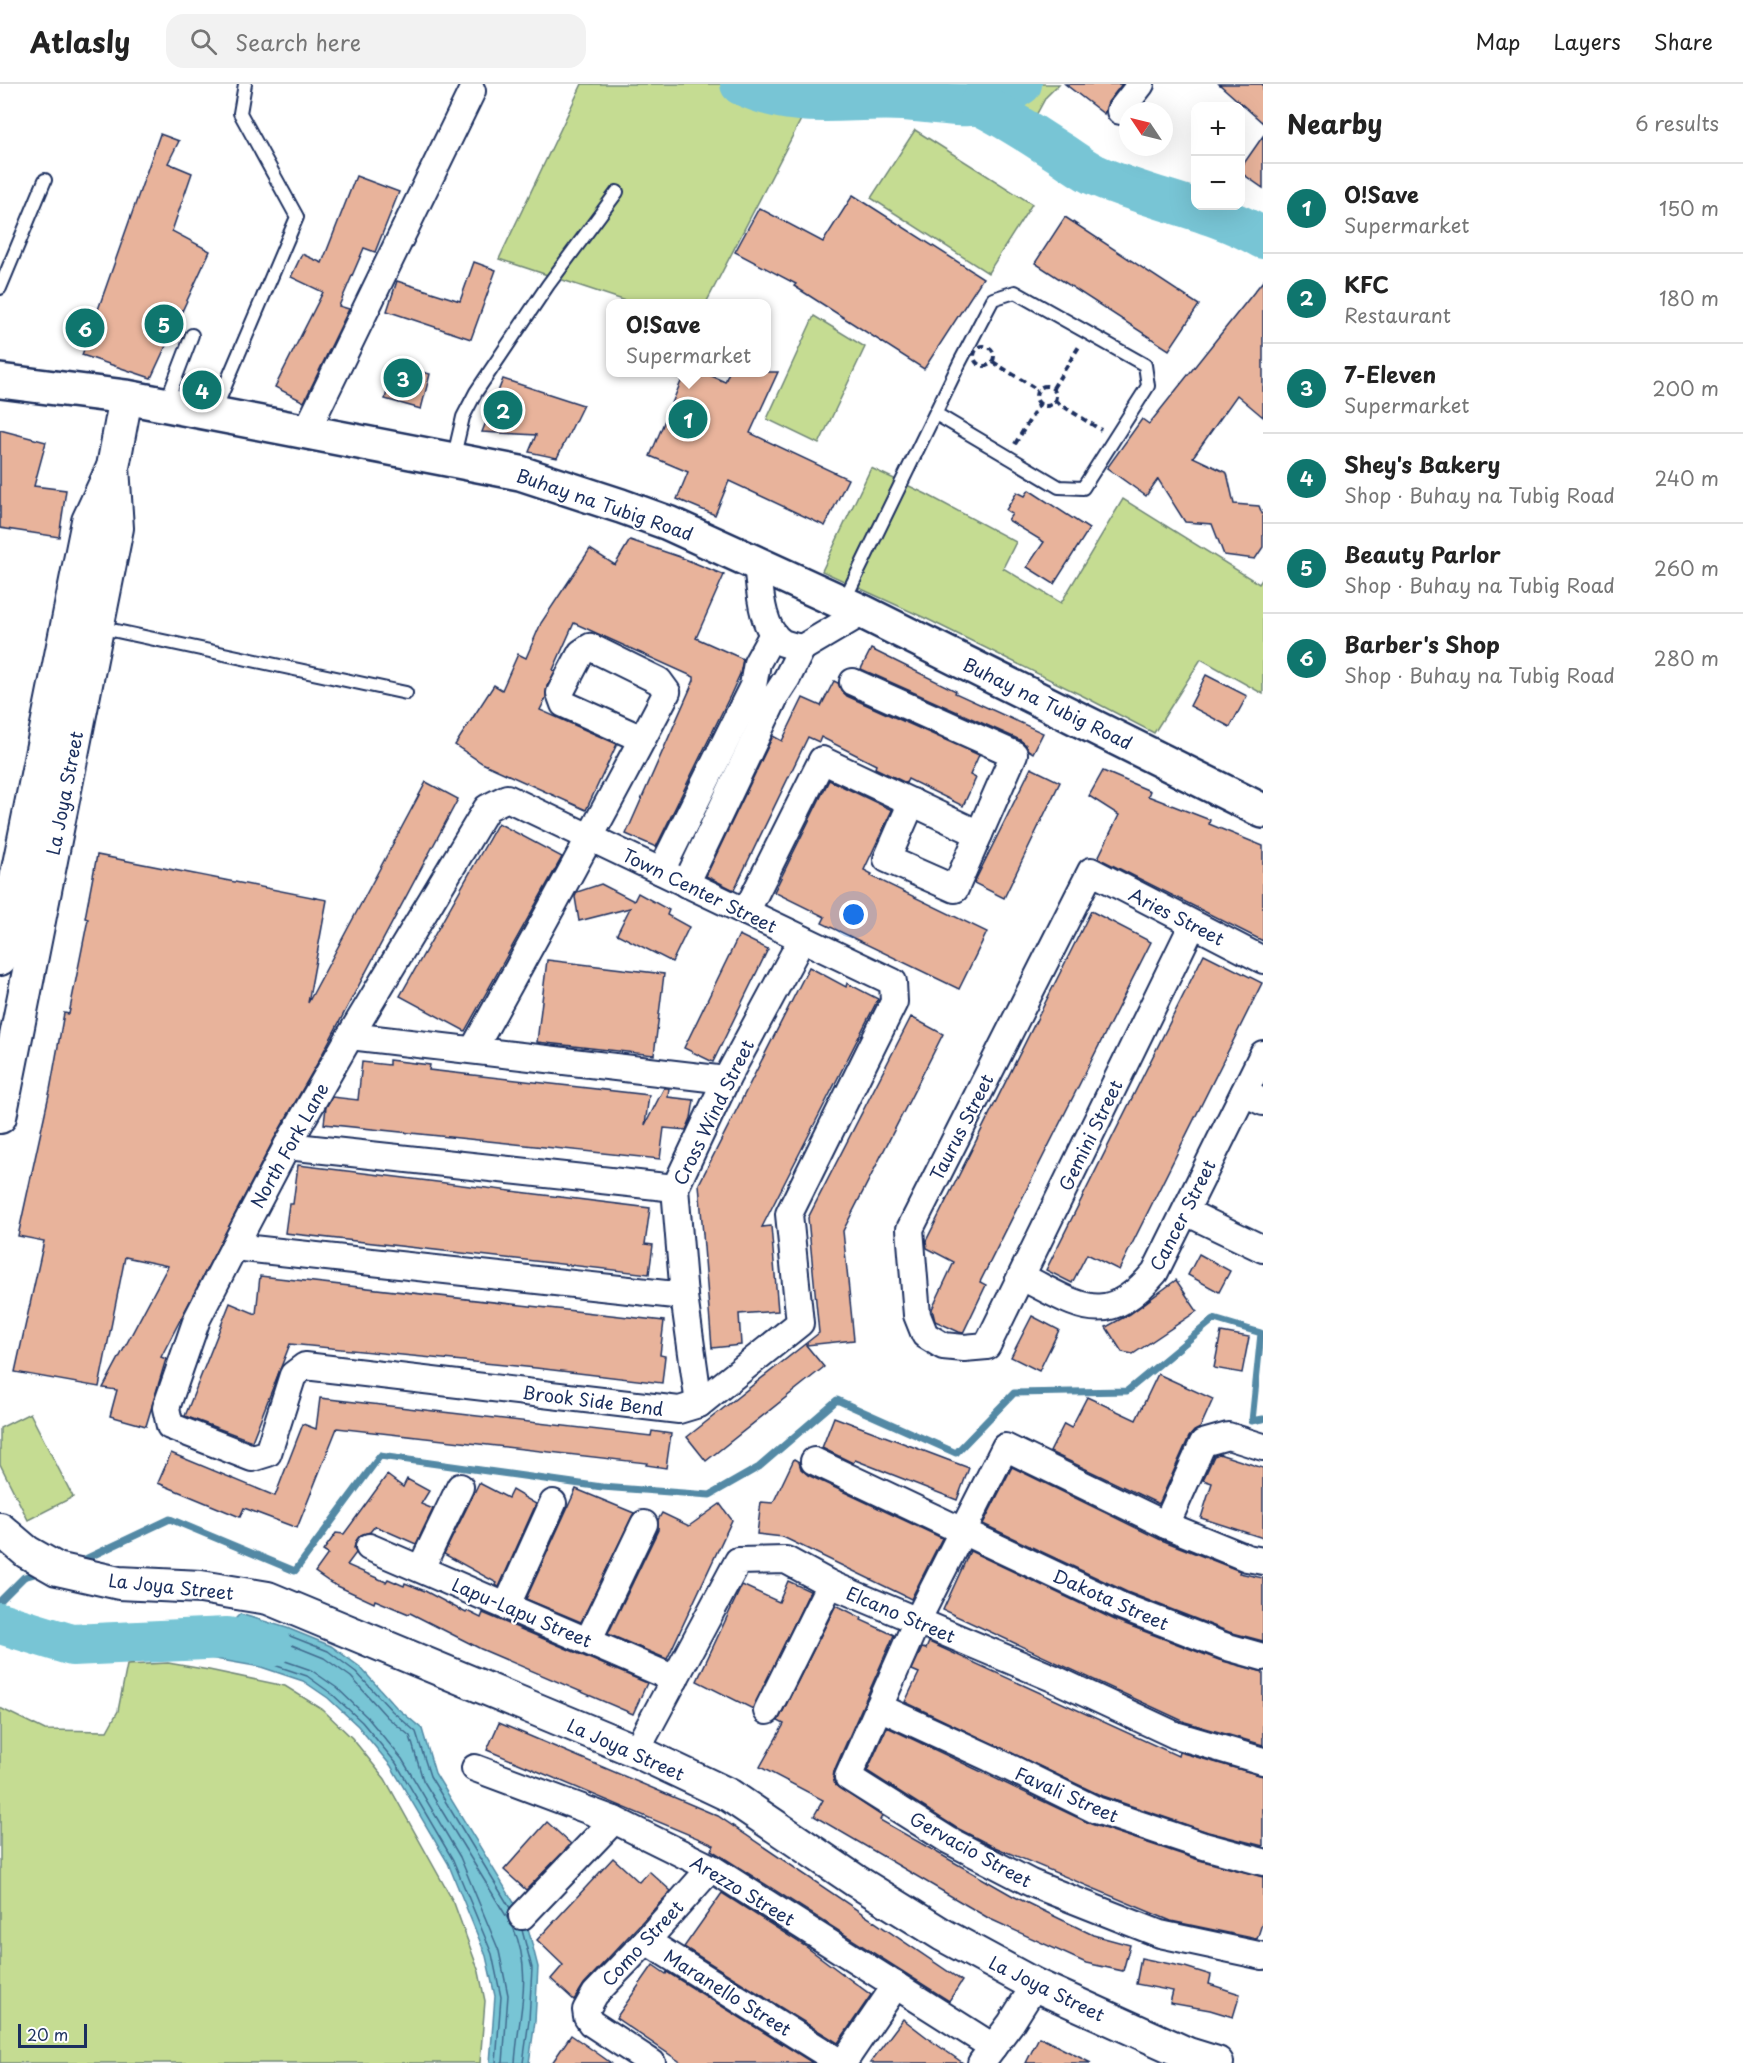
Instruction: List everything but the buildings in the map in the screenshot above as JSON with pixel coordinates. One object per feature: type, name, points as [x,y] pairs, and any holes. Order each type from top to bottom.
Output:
[{"type":"main road","name":"Buhay na Tubig Road","points":[[0,381],[166,404],[520,473],[621,506],[668,523],[853,608],[1263,811]]},
{"type":"street","points":[[1127,102],[1141,84]]},
{"type":"street","points":[[306,432],[472,91]]},
{"type":"street","name":"La Joya Street","points":[[0,1117],[117,528],[113,467],[126,397]]},
{"type":"street","name":"La Joya Street","points":[[0,959],[88,521],[113,467]]},
{"type":"street","points":[[756,563],[763,610],[773,634],[784,643],[802,648]]},
{"type":"street","points":[[686,884],[776,695],[802,648],[853,608]]},
{"type":"street","points":[[661,871],[753,686],[757,663],[773,634]]},
{"type":"street","points":[[853,682],[1014,754],[955,889],[887,858],[912,802]]},
{"type":"street","points":[[473,1050],[642,739]]},
{"type":"street","points":[[746,912],[822,760],[979,834]]},
{"type":"street","name":"Town Center Street","points":[[507,798],[893,982]]},
{"type":"street","name":"North Fork Lane","points":[[268,1453],[252,1458],[170,1426],[166,1408],[197,1318],[287,1146],[350,1036],[487,808],[507,798]]},
{"type":"street","name":"Aries Street","points":[[1091,872],[1263,960]]},
{"type":"street","name":"Taurus Street","points":[[987,1346],[964,1348],[943,1346],[925,1335],[917,1315],[910,1229],[1091,872]]},
{"type":"street","name":"Gemini Street","points":[[987,1346],[1193,924]]},
{"type":"street","name":"Cross Wind Street","points":[[699,1404],[684,1296],[675,1188],[726,1080],[802,939]]},
{"type":"street","name":"Brook Side Bend","points":[[268,1453],[293,1375],[306,1366],[680,1410],[699,1404],[800,1323],[789,1214],[894,1002],[893,982]]},
{"type":"street","points":[[350,1036],[726,1080]]},
{"type":"street","name":"Cancer Street","points":[[1022,1276],[1082,1307],[1101,1309],[1120,1303],[1139,1290],[1155,1272],[1186,1212],[1254,1098],[1263,1054]]},
{"type":"street","points":[[287,1146],[675,1188]]},
{"type":"street","points":[[1186,1212],[1263,1249]]},
{"type":"street","points":[[234,1246],[684,1296]]},
{"type":"street","points":[[1263,1447],[1228,1436],[1203,1443],[1166,1526],[1247,1558],[1263,1561]]},
{"type":"street","name":"Gervacio Street","points":[[1166,1526],[1005,1447],[917,1621],[848,1777],[948,1840],[1031,1883],[1160,1934],[1263,1956]]},
{"type":"street","name":"Dakota Street","points":[[814,1461],[1121,1606],[1224,1646],[1263,1657]]},
{"type":"street","points":[[421,1568],[460,1487]]},
{"type":"street","points":[[507,1605],[553,1503]]},
{"type":"street","points":[[588,1641],[644,1524]]},
{"type":"street","name":"La Joya Street","points":[[0,1529],[27,1552],[57,1569],[119,1583],[201,1587],[268,1599],[636,1752],[729,1795],[856,1881],[943,1935],[1035,1985],[1188,2054],[1217,2063]]},
{"type":"street","name":"Lapu-Lapu Street","points":[[369,1546],[675,1678]]},
{"type":"street","name":"Elcano Street","points":[[636,1752],[738,1561],[786,1560],[830,1584],[1055,1679],[1175,1735],[1263,1761]]},
{"type":"street","points":[[767,1711],[830,1584]]},
{"type":"street","name":"Favali Street","points":[[879,1707],[1096,1810],[1204,1846],[1263,1862]]},
{"type":"street","name":"Arezzo Street","points":[[475,1768],[614,1820],[711,1868],[896,1985],[987,2055]]},
{"type":"street","points":[[522,1916],[614,1820]]},
{"type":"street","name":"Como Street","points":[[652,2063],[591,2023],[586,2010],[589,2003],[711,1868]]},
{"type":"street","name":"Maranello Street","points":[[646,1941],[842,2063]]},
{"type":"street","points":[[842,2063],[896,1985]]},
{"type":"street","points":[[987,2055],[1035,1985]]},
{"type":"lane","points":[[213,413],[297,218],[240,113],[245,84]]},
{"type":"lane","points":[[0,288],[45,180]]},
{"type":"lane","points":[[453,460],[463,417],[477,392],[548,285],[617,192]]},
{"type":"lane","points":[[853,608],[936,414],[993,299],[1016,292],[1145,365],[1148,386],[1083,488],[1059,487],[936,414]]},
{"type":"lane","points":[[166,404],[192,335]]},
{"type":"lane","points":[[97,626],[406,693]]},
{"type":"path","points":[[1053,388],[1088,333]]},
{"type":"path","points":[[993,362],[1038,390]]},
{"type":"path","points":[[1045,386],[1053,388],[1057,396],[1055,401],[1046,406],[1040,404],[1036,395],[1038,390],[1045,386]]},
{"type":"path","points":[[1055,401],[1114,439]]},
{"type":"path","points":[[1007,456],[1040,404]]},
{"type":"green space","points":[[582,84],[922,84],[980,87],[984,84],[1059,84],[1046,97],[1033,121],[1085,154],[1191,196],[1191,210],[1226,210],[1263,226],[1263,248],[1248,238],[1126,203],[1069,176],[978,123],[950,116],[890,118],[806,110],[708,299],[620,299],[499,259]]},
{"type":"green space","points":[[915,130],[1032,204],[988,273],[871,198]]},
{"type":"green space","points":[[814,316],[865,347],[819,444],[767,419]]},
{"type":"green space","points":[[871,468],[926,494],[1016,542],[1003,568],[1061,603],[1123,499],[1259,584],[1263,578],[1263,694],[1201,659],[1154,733],[927,619],[822,571]]},
{"type":"green space","points":[[30,1413],[73,1497],[28,1520],[0,1464],[0,1428]]},
{"type":"green space","points":[[168,1663],[285,1686],[322,1709],[352,1738],[385,1779],[454,1903],[479,1972],[485,2001],[480,2063],[0,2063],[0,1708],[45,1730],[107,1731],[118,1711],[127,1665]]},
{"type":"water","points":[[240,1614],[287,1628],[331,1646],[360,1667],[396,1707],[422,1729],[435,1773],[527,1924],[538,1967],[535,2021],[529,2063],[490,2063],[495,1996],[486,1956],[448,1863],[391,1766],[358,1726],[328,1698],[303,1681],[261,1667],[198,1656]]},
{"type":"waterway","points":[[741,84],[762,92],[802,100],[903,100],[963,105],[991,101],[1021,84]]},
{"type":"waterway","points":[[980,105],[1022,128],[1093,174],[1201,211],[1263,238]]},
{"type":"waterway","points":[[79,1562],[170,1519],[295,1571],[380,1456],[602,1487],[710,1495],[759,1467],[837,1400],[956,1453],[1014,1393],[1127,1391],[1214,1319],[1261,1333],[1252,1421],[1263,1419]]},
{"type":"waterway","points":[[0,1601],[24,1577],[42,1572]]},
{"type":"waterway","points":[[0,1623],[72,1645],[227,1638],[271,1646]]},
{"type":"place","name":"Beauty Parlor","points":[[164,324]]},
{"type":"place","name":"Barber's Shop","points":[[85,328]]},
{"type":"place","name":"7-Eleven","points":[[403,378]]},
{"type":"place","name":"Shey's Bakery","points":[[202,390]]},
{"type":"place","name":"KFC","points":[[503,410]]},
{"type":"place","name":"O!Save","points":[[688,419]]}]
